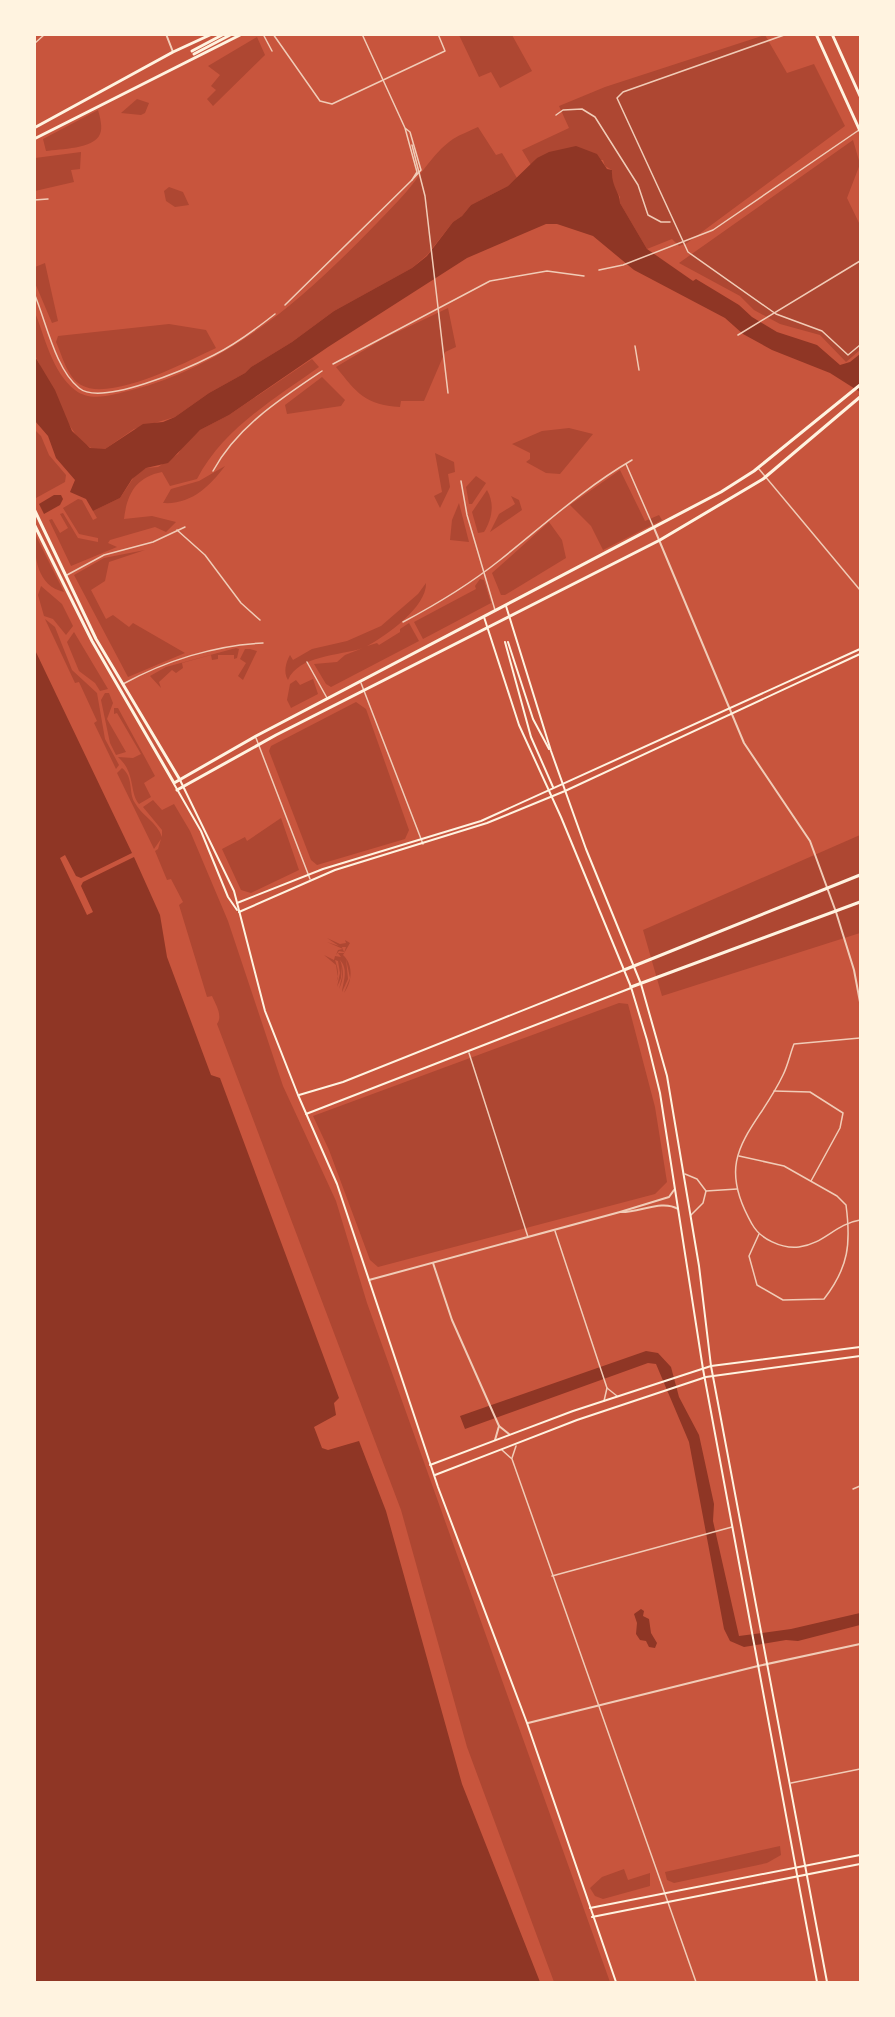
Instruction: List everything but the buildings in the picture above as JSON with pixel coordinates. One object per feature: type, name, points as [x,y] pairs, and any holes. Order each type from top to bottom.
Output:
[{"type":"main road","points":[[34,128],[173,52],[212,34]]},
{"type":"main road","points":[[224,34],[193,52],[232,34]]},
{"type":"main road","points":[[34,139],[242,34]]},
{"type":"main road","points":[[816,34],[860,130]]},
{"type":"main road","points":[[832,34],[861,96]]},
{"type":"main road","points":[[174,783],[256,736],[721,492],[758,468],[861,385]]},
{"type":"main road","points":[[177,790],[363,690],[660,540],[765,477],[861,398]]},
{"type":"main road","points":[[34,509],[96,639],[180,780],[234,891],[265,1011],[298,1095],[337,1184],[430,1465],[526,1723],[616,1983]]},
{"type":"main road","points":[[34,524],[92,640],[201,831],[228,897],[239,912]]},
{"type":"main road","points":[[506,606],[550,752],[641,984],[668,1076],[685,1174],[711,1366],[763,1632],[827,1983]]},
{"type":"main road","points":[[484,617],[519,725],[549,790],[631,987],[660,1093],[703,1369],[795,1875],[817,1983]]},
{"type":"main road","points":[[550,752],[533,720],[506,642],[531,737],[553,788]]},
{"type":"main road","points":[[237,903],[308,874],[481,821],[861,649]]},
{"type":"main road","points":[[239,912],[335,870],[487,822],[565,790],[861,654]]},
{"type":"main road","points":[[298,1095],[343,1082],[861,875]]},
{"type":"main road","points":[[306,1114],[631,987],[861,902]]},
{"type":"main road","points":[[430,1465],[617,1396],[711,1366],[861,1347]]},
{"type":"main road","points":[[434,1475],[705,1377],[861,1356]]},
{"type":"main road","points":[[590,1908],[794,1866],[861,1855]]},
{"type":"main road","points":[[592,1917],[795,1875],[861,1864]]},
{"type":"street","points":[[34,44],[45,34]]},
{"type":"street","points":[[166,34],[173,52]]},
{"type":"street","points":[[263,34],[272,51]]},
{"type":"street","points":[[273,34],[320,101],[325,104],[332,104],[445,51],[438,34]]},
{"type":"street","points":[[362,34],[405,129],[417,172],[412,180]]},
{"type":"street","points":[[787,34],[623,92],[617,98],[672,222],[688,252],[776,314],[822,331],[848,355],[861,345]]},
{"type":"street","points":[[556,115],[563,110],[582,109],[595,117],[638,184],[648,215],[661,222],[672,222]]},
{"type":"street","points":[[285,305],[421,170],[414,141],[405,129]]},
{"type":"street","points":[[599,270],[623,265],[713,230],[860,130]]},
{"type":"street","points":[[412,145],[425,196],[448,393]]},
{"type":"street","points":[[34,200],[48,199]]},
{"type":"street","points":[[738,335],[861,261]]},
{"type":"street","points":[[333,364],[490,281],[547,271],[583,274]]},
{"type":"street","points":[[34,293],[66,374],[80,390],[97,395],[161,378],[214,355],[275,314]]},
{"type":"street","points":[[635,346],[639,370]]},
{"type":"street","points":[[213,471],[233,440],[279,400],[322,371]]},
{"type":"street","points":[[403,622],[455,592],[584,490],[632,460]]},
{"type":"street","points":[[625,464],[660,540],[744,743],[810,841],[836,912],[854,970],[861,1002]]},
{"type":"street","points":[[758,468],[861,590]]},
{"type":"street","points":[[461,481],[467,516],[495,611]]},
{"type":"street","points":[[66,576],[104,555],[153,542],[176,529],[185,527]]},
{"type":"street","points":[[176,529],[205,555],[241,603],[260,620]]},
{"type":"street","points":[[123,684],[165,664],[242,644],[263,643]]},
{"type":"street","points":[[307,662],[328,699]]},
{"type":"street","points":[[360,682],[423,844]]},
{"type":"street","points":[[256,736],[310,880]]},
{"type":"street","points":[[861,1038],[794,1044],[783,1075],[740,1144],[735,1173],[740,1203],[759,1232],[773,1243],[796,1247],[818,1243],[840,1225],[861,1220]]},
{"type":"street","points":[[469,1050],[528,1238]]},
{"type":"street","points":[[773,1091],[810,1092],[843,1113],[840,1128],[811,1181]]},
{"type":"street","points":[[738,1155],[784,1166],[837,1196],[846,1205],[849,1254],[833,1287],[824,1299],[783,1300],[757,1285],[749,1256],[759,1232]]},
{"type":"street","points":[[685,1174],[697,1179],[706,1191]]},
{"type":"street","points":[[706,1191],[738,1189]]},
{"type":"street","points":[[369,1281],[620,1212],[669,1197],[674,1190]]},
{"type":"street","points":[[690,1216],[703,1203],[706,1191]]},
{"type":"street","points":[[620,1212],[634,1212],[665,1204],[678,1209]]},
{"type":"street","points":[[555,1231],[607,1388],[604,1401]]},
{"type":"street","points":[[434,1263],[452,1320],[499,1426],[509,1435]]},
{"type":"street","points":[[607,1388],[617,1396]]},
{"type":"street","points":[[495,1440],[499,1426]]},
{"type":"street","points":[[512,1459],[516,1445]]},
{"type":"street","points":[[502,1450],[512,1459],[551,1576],[696,1983]]},
{"type":"street","points":[[853,1489],[861,1486]]},
{"type":"street","points":[[551,1576],[732,1527]]},
{"type":"street","points":[[526,1723],[758,1666],[861,1644]]},
{"type":"street","points":[[791,1783],[861,1769]]},
{"type":"shaded area","points":[[459,35],[512,35],[532,71],[500,88],[491,72],[479,77]]},
{"type":"shaded area","points":[[765,35],[787,73],[814,64],[845,126],[687,243],[679,246],[672,239],[647,249],[620,203],[620,197],[612,184],[612,170],[605,166],[603,160],[537,158],[531,165],[522,150],[569,128],[559,106],[605,87]]},
{"type":"shaded area","points":[[257,37],[265,55],[213,106],[207,99],[216,90],[211,86],[220,75],[208,66]]},
{"type":"shaded area","points":[[137,99],[149,103],[145,113],[141,115],[121,113]]},
{"type":"shaded area","points":[[98,110],[101,129],[97,139],[76,147],[46,151],[43,139]]},
{"type":"shaded area","points":[[478,127],[496,155],[502,153],[517,178],[508,186],[471,205],[462,216],[453,222],[427,255],[412,268],[334,311],[292,342],[245,373],[209,393],[175,417],[134,429],[105,449],[96,451],[80,441],[66,420],[35,355],[34,310],[60,374],[81,394],[96,397],[111,395],[172,377],[210,359],[279,314],[310,288],[370,230],[406,193],[445,145]]},
{"type":"shaded area","points":[[853,140],[860,164],[847,198],[860,225],[860,350],[846,362],[820,335],[780,324],[754,310],[740,296],[679,263]]},
{"type":"shaded area","points":[[576,146],[597,154],[607,169],[612,170],[620,203],[647,249],[693,281],[696,279],[739,305],[752,317],[777,332],[817,345],[840,365],[850,362],[860,354],[860,392],[830,373],[772,350],[743,334],[725,318],[634,270],[593,236],[557,224],[546,224],[467,258],[328,347],[229,415],[200,430],[168,463],[146,468],[132,479],[120,498],[93,511],[86,499],[70,492],[75,480],[56,458],[48,436],[35,421],[34,355],[55,390],[72,431],[90,448],[105,449],[143,424],[163,422],[175,417],[209,393],[245,373],[292,342],[334,311],[412,268],[427,256],[453,222],[462,216],[471,205],[508,186],[537,158],[549,152]]},
{"type":"shaded area","points":[[81,152],[80,169],[71,170],[74,182],[35,191],[35,158]]},
{"type":"shaded area","points":[[169,187],[183,192],[189,205],[175,207],[166,201],[164,191]]},
{"type":"shaded area","points":[[45,263],[58,321],[52,323],[35,283],[35,267]]},
{"type":"shaded area","points":[[448,308],[456,347],[445,352],[424,401],[401,401],[400,407],[378,404],[356,391],[336,367],[383,339]]},
{"type":"shaded area","points":[[169,324],[206,330],[216,348],[148,378],[111,388],[94,389],[76,381],[56,342],[58,336]]},
{"type":"shaded area","points":[[312,359],[319,367],[267,403],[235,430],[208,461],[197,479],[170,486],[162,472],[139,482],[130,494],[124,519],[152,516],[176,522],[166,532],[155,527],[110,540],[108,543],[117,547],[71,566],[49,520],[52,519],[60,533],[68,528],[60,514],[63,513],[78,538],[98,542],[98,538],[79,534],[63,508],[78,499],[82,500],[93,520],[97,518],[93,511],[120,498],[136,474],[146,468],[158,467],[178,454],[185,443],[200,430],[229,415]]},
{"type":"shaded area","points":[[322,377],[345,400],[341,406],[287,414],[285,405]]},
{"type":"shaded area","points":[[569,428],[593,434],[560,474],[546,473],[526,462],[530,459],[530,453],[512,444],[542,431]]},
{"type":"shaded area","points":[[35,430],[41,436],[49,455],[66,475],[65,482],[36,498]]},
{"type":"shaded area","points":[[435,453],[454,462],[455,472],[448,474],[450,487],[440,508],[434,496],[442,492]]},
{"type":"shaded area","points":[[225,466],[199,493],[182,501],[163,503],[171,489],[199,481]]},
{"type":"shaded area","points":[[620,470],[645,521],[659,515],[662,520],[603,550],[591,526],[570,505]]},
{"type":"shaded area","points":[[476,476],[486,483],[472,504],[469,504],[466,487]]},
{"type":"shaded area","points":[[487,490],[492,506],[491,517],[484,532],[478,533],[472,512]]},
{"type":"shaded area","points":[[54,495],[61,495],[63,499],[60,505],[44,514],[39,504]]},
{"type":"shaded area","points":[[511,496],[519,500],[522,510],[490,532],[499,514],[515,504]]},
{"type":"shaded area","points":[[459,503],[469,542],[450,540],[452,520]]},
{"type":"shaded area","points":[[549,522],[562,540],[566,558],[505,595],[501,595],[492,573]]},
{"type":"shaded area","points":[[35,534],[64,592],[48,584],[39,569],[35,552]]},
{"type":"shaded area","points":[[145,550],[109,562],[105,581],[91,590],[106,619],[113,615],[129,627],[133,623],[185,653],[128,677],[74,575],[104,558]]},
{"type":"shaded area","points":[[480,579],[484,580],[491,603],[423,639],[414,622],[476,589],[475,586]]},
{"type":"shaded area","points":[[426,583],[425,592],[413,611],[394,628],[367,646],[377,643],[379,645],[400,632],[400,629],[409,623],[419,641],[331,687],[326,684],[314,664],[337,662],[345,655],[363,648],[310,661],[293,672],[288,680],[286,667],[290,655],[293,660],[312,649],[347,641],[381,626],[418,594]]},
{"type":"shaded area","points":[[41,586],[62,604],[73,626],[66,635],[53,619],[44,616],[38,595]]},
{"type":"shaded area","points":[[45,619],[55,627],[72,670],[97,693],[105,739],[119,765],[116,769],[94,723],[97,721],[79,682],[75,683]]},
{"type":"shaded area","points":[[74,632],[108,689],[100,691],[95,683],[79,671],[67,642]]},
{"type":"shaded area","points":[[34,648],[132,853],[81,878],[76,876],[65,855],[60,858],[87,915],[93,912],[81,886],[83,882],[134,857],[160,915],[167,957],[211,1075],[220,1078],[339,1398],[334,1403],[336,1415],[314,1427],[322,1448],[328,1450],[359,1441],[386,1511],[462,1784],[540,1982],[35,1982]]},
{"type":"shaded area","points":[[236,648],[239,649],[237,658],[234,659],[234,655],[218,655],[218,659],[212,660],[211,655],[182,663],[183,668],[176,673],[172,670],[159,682],[161,688],[150,676],[166,667]]},
{"type":"shaded area","points":[[245,649],[257,651],[243,680],[238,676],[246,663],[240,659]]},
{"type":"shaded area","points":[[313,679],[318,694],[291,708],[287,700],[290,684],[296,680],[300,685]]},
{"type":"shaded area","points":[[105,693],[109,693],[113,703],[107,719],[126,752],[116,755],[110,743],[101,700]]},
{"type":"shaded area","points":[[356,702],[366,709],[409,830],[405,839],[317,865],[311,860],[269,751],[271,746]]},
{"type":"shaded area","points":[[114,708],[118,708],[155,776],[144,783],[151,797],[139,804],[127,769],[118,757],[133,758],[141,754],[117,713],[114,714]]},
{"type":"shaded area","points":[[122,768],[130,780],[135,803],[157,827],[162,837],[162,830],[143,807],[153,800],[162,810],[174,804],[190,831],[228,921],[283,1086],[336,1201],[367,1303],[610,1982],[554,1982],[467,1747],[401,1510],[217,1024],[219,1014],[217,1007],[212,996],[207,997],[179,905],[183,902],[171,879],[167,880],[155,851],[161,839],[154,849],[117,773]]},
{"type":"shaded area","points":[[281,818],[299,870],[251,893],[241,890],[222,849],[245,837],[247,841]]},
{"type":"shaded area","points":[[860,835],[860,933],[662,996],[643,930]]},
{"type":"shaded area","points":[[327,938],[340,944],[346,943],[345,940],[350,943],[343,955],[346,959],[348,979],[342,992],[345,976],[343,964],[340,960],[343,974],[339,989],[342,977],[341,965],[341,978],[337,987],[340,973],[338,961],[335,960],[338,969],[338,977],[336,965],[324,955],[334,960],[335,956],[341,957],[338,953],[344,953],[346,947],[342,947],[343,949],[327,942],[339,946]]},
{"type":"shaded area","points":[[346,959],[351,973],[350,978]]},
{"type":"shaded area","points":[[619,1003],[628,1004],[655,1107],[667,1182],[655,1194],[378,1267],[370,1260],[329,1150],[313,1116]]},
{"type":"shaded area","points":[[646,1351],[658,1353],[671,1367],[679,1397],[699,1435],[714,1504],[713,1521],[739,1636],[791,1629],[860,1613],[860,1625],[798,1641],[786,1640],[744,1647],[730,1641],[724,1629],[689,1442],[656,1364],[648,1363],[465,1429],[460,1416]]},
{"type":"shaded area","points":[[641,1609],[644,1611],[643,1616],[649,1619],[651,1633],[657,1643],[655,1648],[649,1647],[646,1641],[640,1640],[636,1634],[637,1623],[634,1614]]},
{"type":"shaded area","points":[[780,1846],[781,1855],[767,1863],[674,1883],[667,1880],[665,1872]]},
{"type":"shaded area","points":[[624,1869],[628,1880],[650,1873],[650,1886],[603,1899],[595,1896],[590,1888],[602,1877]]}]
